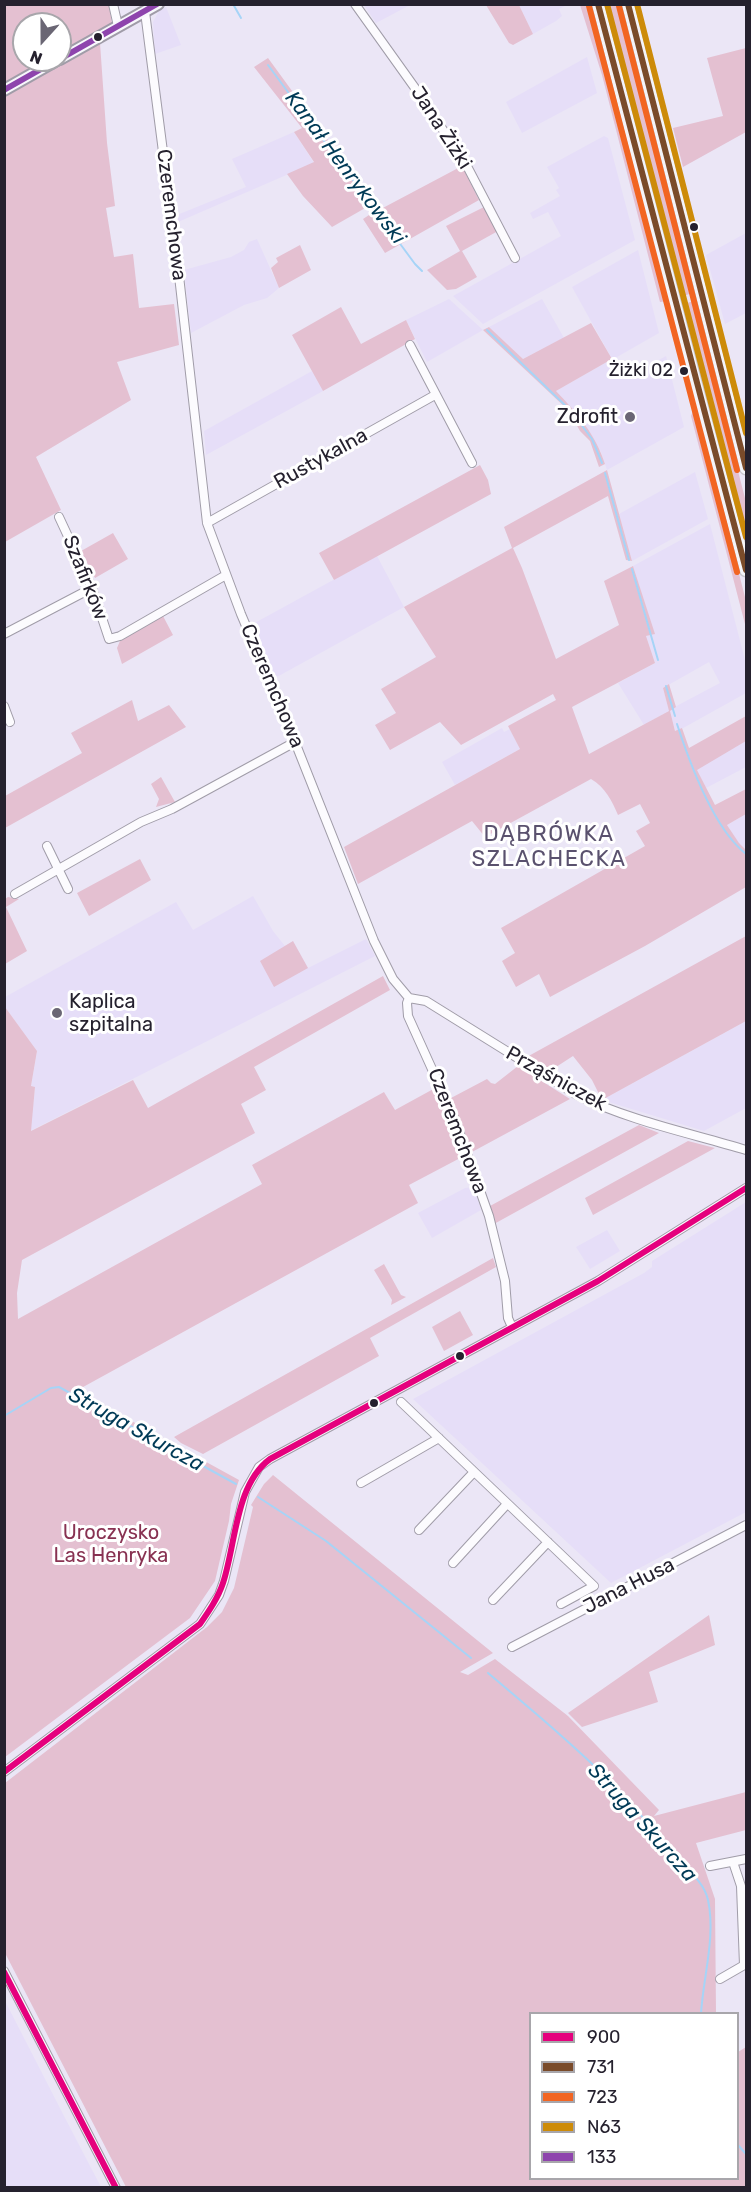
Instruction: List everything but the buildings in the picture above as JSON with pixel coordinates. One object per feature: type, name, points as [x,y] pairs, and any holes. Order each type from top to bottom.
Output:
[{"type":"main road","points":[[598,4],[692,370],[747,570]]},
{"type":"main road","points":[[628,4],[747,468]]},
{"type":"street","points":[[113,4],[118,26]]},
{"type":"street","points":[[72,52],[158,4]]},
{"type":"street","name":"Jana Żiżki","points":[[355,4],[420,95],[468,168],[515,258]]},
{"type":"street","name":"Czeremchowa","points":[[145,12],[179,276],[207,523],[374,941],[393,979],[409,998],[408,1016],[451,1112],[489,1216],[505,1281],[508,1318],[512,1327]]},
{"type":"street","points":[[4,90],[36,72]]},
{"type":"street","points":[[410,345],[472,463]]},
{"type":"street","name":"Rustykalna","points":[[207,523],[435,395]]},
{"type":"street","name":"Szafirków","points":[[59,517],[92,588],[109,639],[120,636],[226,575]]},
{"type":"street","points":[[4,634],[92,588]]},
{"type":"street","points":[[4,706],[10,722]]},
{"type":"street","points":[[15,894],[141,822],[172,809],[295,742]]},
{"type":"street","points":[[47,846],[68,889]]},
{"type":"street","name":"Prząśniczek","points":[[409,998],[426,1001],[594,1104],[747,1150]]},
{"type":"street","points":[[4,1772],[200,1624],[219,1595],[245,1492],[259,1467],[338,1421],[598,1281],[747,1188]]},
{"type":"street","points":[[401,1402],[594,1586],[561,1604]]},
{"type":"street","points":[[361,1483],[438,1438]]},
{"type":"street","points":[[419,1530],[474,1472]]},
{"type":"street","points":[[453,1563],[507,1504]]},
{"type":"street","name":"Jana Husa","points":[[512,1647],[747,1525]]},
{"type":"street","points":[[493,1600],[548,1542]]},
{"type":"street","points":[[710,1866],[747,1859]]},
{"type":"street","points":[[720,1979],[745,1964],[741,1886],[734,1862]]},
{"type":"street","points":[[4,1971],[116,2187]]},
{"type":"shaded area","points":[[364,5],[410,5],[376,23]]},
{"type":"shaded area","points":[[519,5],[567,5],[559,9],[562,16],[533,34]]},
{"type":"shaded area","points":[[166,7],[181,45],[155,54],[153,22],[159,11]]},
{"type":"shaded area","points":[[587,57],[597,93],[522,133],[506,102]]},
{"type":"shaded area","points":[[294,132],[314,163],[178,222],[177,215],[246,187],[232,159]]},
{"type":"shaded area","points":[[604,136],[608,138],[635,240],[483,324],[453,296],[561,236],[548,212],[533,219],[530,213],[560,196],[556,190],[559,188],[547,167]]},
{"type":"shaded area","points":[[746,233],[746,313],[725,324],[706,255]]},
{"type":"shaded area","points":[[257,239],[279,288],[267,298],[244,305],[191,333],[184,270],[231,257],[244,250],[249,242]]},
{"type":"shaded area","points":[[638,250],[659,333],[617,357],[627,378],[666,356],[684,427],[607,470],[601,452],[556,391],[612,359],[572,287]]},
{"type":"shaded area","points":[[449,299],[483,330],[427,362],[406,320]]},
{"type":"shaded area","points":[[542,299],[564,338],[523,359],[489,327]]},
{"type":"shaded area","points":[[312,371],[323,391],[206,455],[204,431]]},
{"type":"shaded area","points":[[695,472],[708,519],[632,561],[619,514]]},
{"type":"shaded area","points":[[710,524],[746,664],[746,693],[676,732],[669,711],[644,725],[618,683],[655,663],[646,636],[654,634],[633,566]],"holes":[[[709,662],[720,683],[669,710],[663,688]]]},
{"type":"shaded area","points":[[377,556],[404,607],[275,678],[251,625]]},
{"type":"shaded area","points":[[502,728],[504,732],[510,729],[520,749],[455,785],[442,762]]},
{"type":"shaded area","points":[[746,741],[746,767],[706,788],[696,769]]},
{"type":"shaded area","points":[[746,814],[746,850],[739,844],[727,825]]},
{"type":"shaded area","points":[[253,896],[273,931],[285,946],[293,941],[308,968],[366,939],[375,956],[30,1131],[35,1088],[31,1087],[37,1051],[5,1007],[5,997],[176,902],[193,930]]},
{"type":"shaded area","points":[[746,1021],[746,1108],[704,1131],[602,1100]]},
{"type":"shaded area","points":[[474,1187],[481,1210],[432,1238],[418,1213],[465,1188]]},
{"type":"shaded area","points":[[746,1202],[746,1512],[611,1583],[413,1399],[644,1273],[652,1267],[652,1261]]},
{"type":"shaded area","points":[[607,1230],[620,1251],[590,1269],[576,1247]]},
{"type":"shaded area","points":[[4,1999],[64,2116],[101,2187],[5,2187]]},
{"type":"green space","points":[[5,5],[109,5],[112,23],[90,35],[100,43],[107,143],[115,206],[106,208],[114,257],[133,254],[139,308],[174,304],[179,345],[117,362],[131,400],[36,457],[61,510],[5,542]]},
{"type":"green space","points":[[486,5],[519,5],[533,34],[513,45],[509,43]]},
{"type":"green space","points":[[580,5],[590,5],[668,301],[660,302],[602,75]]},
{"type":"green space","points":[[604,5],[617,5],[692,293],[681,297]]},
{"type":"green space","points":[[746,48],[746,132],[683,167],[673,128],[723,116],[707,58]]},
{"type":"green space","points":[[268,58],[379,210],[462,166],[479,200],[385,253],[363,219],[372,213],[367,207],[332,227],[303,196],[287,174],[314,162],[294,132],[302,128],[254,67]]},
{"type":"green space","points":[[484,207],[498,231],[462,251],[477,277],[456,289],[447,290],[427,270],[460,251],[446,226]]},
{"type":"green space","points":[[300,245],[311,270],[279,288],[271,268],[278,262],[276,258]]},
{"type":"green space","points":[[694,301],[746,502],[746,546],[683,304]]},
{"type":"green space","points":[[341,307],[361,344],[406,320],[415,339],[323,391],[292,335]]},
{"type":"green space","points":[[591,323],[612,359],[556,391],[591,434],[605,464],[599,467],[590,441],[580,431],[568,410],[483,330],[489,327],[523,359]]},
{"type":"green space","points":[[697,410],[746,601],[746,628],[691,416],[693,411]]},
{"type":"green space","points":[[480,465],[488,480],[491,494],[334,580],[319,553]]},
{"type":"green space","points":[[607,470],[632,561],[626,560],[608,496],[513,548],[556,659],[619,625],[604,581],[633,566],[655,634],[646,636],[655,663],[572,707],[589,754],[669,711],[663,688],[669,684],[676,707],[670,711],[675,731],[682,728],[689,748],[746,716],[746,741],[697,770],[715,805],[746,789],[746,814],[727,825],[746,850],[746,887],[645,946],[550,997],[539,974],[516,987],[502,961],[515,953],[501,928],[645,846],[636,831],[650,823],[640,804],[618,815],[604,790],[591,779],[485,837],[472,821],[358,884],[344,847],[520,749],[508,726],[556,700],[553,694],[461,745],[440,722],[390,750],[375,725],[396,713],[381,689],[436,657],[404,607],[512,548],[504,527]]},
{"type":"green space","points":[[113,533],[128,559],[95,578],[81,551]]},
{"type":"green space","points":[[163,616],[173,635],[122,664],[117,648],[120,641]]},
{"type":"green space","points":[[132,700],[138,721],[169,705],[186,727],[5,828],[5,796],[82,753],[71,733]]},
{"type":"green space","points":[[161,777],[175,802],[156,807],[159,799],[151,784]]},
{"type":"green space","points":[[140,859],[151,880],[89,916],[77,893]]},
{"type":"green space","points":[[8,897],[19,899],[6,907],[27,951],[5,964],[5,899]]},
{"type":"green space","points":[[746,936],[746,1021],[602,1100],[592,1080],[573,1056],[546,1071],[525,1058]]},
{"type":"green space","points":[[293,941],[308,968],[274,987],[260,961]]},
{"type":"green space","name":"Uroczysko Las Henryka","points":[[383,976],[390,990],[254,1067],[266,1090],[241,1104],[255,1133],[22,1260],[17,1293],[18,1319],[262,1184],[252,1165],[384,1092],[395,1110],[437,1087],[464,1156],[409,1185],[418,1203],[74,1392],[106,1419],[117,1413],[239,1480],[231,1504],[215,1581],[190,1618],[5,1757],[5,1007],[37,1051],[31,1086],[35,1087],[31,1131],[133,1080],[148,1108]]},
{"type":"green space","points":[[518,1066],[570,1099],[472,1152],[451,1098],[487,1079],[495,1084]]},
{"type":"green space","points":[[639,1125],[659,1133],[494,1224],[490,1206]]},
{"type":"green space","points":[[688,1141],[715,1148],[593,1215],[585,1198]]},
{"type":"green space","points":[[493,1258],[496,1267],[370,1338],[379,1356],[203,1454],[174,1437]]},
{"type":"green space","points":[[384,1264],[401,1295],[406,1297],[391,1305],[392,1300],[374,1270]]},
{"type":"green space","points":[[460,1311],[473,1335],[444,1351],[432,1327]]},
{"type":"green space","points":[[273,1475],[493,1653],[460,1672],[468,1675],[495,1659],[568,1716],[659,1810],[654,1816],[746,1792],[746,1830],[696,1843],[715,1899],[716,2012],[529,2012],[529,2180],[739,2180],[739,2051],[746,2047],[746,2187],[126,2187],[5,1953],[5,1783],[207,1627],[222,1612],[234,1588],[253,1507],[251,1505],[264,1484]]},
{"type":"green space","points":[[709,1615],[715,1645],[649,1672],[658,1702],[582,1727],[568,1713]]},
{"type":"waterway","name":"Kanał Henrykowski","points":[[233,4],[241,18]]},
{"type":"waterway","name":"Kanał Henrykowski","points":[[268,65],[422,271]]},
{"type":"waterway","name":"Kanał Henrykowski","points":[[487,330],[571,411],[592,439],[602,463]]},
{"type":"waterway","name":"Kanał Henrykowski","points":[[605,473],[629,560]]},
{"type":"waterway","name":"Kanał Henrykowski","points":[[632,569],[658,660]]},
{"type":"waterway","name":"Kanał Henrykowski","points":[[666,686],[675,716]]},
{"type":"waterway","name":"Kanał Henrykowski","points":[[677,724],[696,776],[713,812],[734,843],[746,854]]},
{"type":"waterway","name":"Struga Skurcza","points":[[4,1416],[51,1388],[59,1387],[236,1484]]},
{"type":"waterway","name":"Struga Skurcza","points":[[258,1497],[326,1541],[471,1658]]},
{"type":"waterway","name":"Struga Skurcza","points":[[488,1673],[570,1743],[617,1788],[703,1887],[708,1900],[711,1928],[701,2012]]},
{"type":"waterway","name":"Struga Skurcza","points":[[739,2146],[746,2154]]},
{"type":"transit line","name":"133","points":[[72,52],[157,4]]},
{"type":"transit line","name":"731","points":[[598,4],[746,570]]},
{"type":"transit line","name":"N63","points":[[607,4],[746,537]]},
{"type":"transit line","name":"731","points":[[628,4],[746,468]]},
{"type":"transit line","name":"N63","points":[[637,4],[746,433]]},
{"type":"transit line","name":"723","points":[[589,6],[737,572]]},
{"type":"transit line","name":"723","points":[[619,6],[737,470]]},
{"type":"transit line","name":"133","points":[[4,90],[36,72]]},
{"type":"transit line","name":"900","points":[[4,1772],[200,1624],[223,1583],[243,1499],[258,1470],[270,1459],[598,1281],[746,1188]]},
{"type":"transit line","name":"900","points":[[4,1972],[116,2188]]},
{"type":"place","name":"Żiżki 02","points":[[684,371]]},
{"type":"place","name":"Zdrofit","points":[[630,417]]},
{"type":"place","name":"Kaplica szpitalna","points":[[57,1013]]},
{"type":"district","name":"DĄBRÓWKA SZLACHECKA","points":[[549,848]]}]
